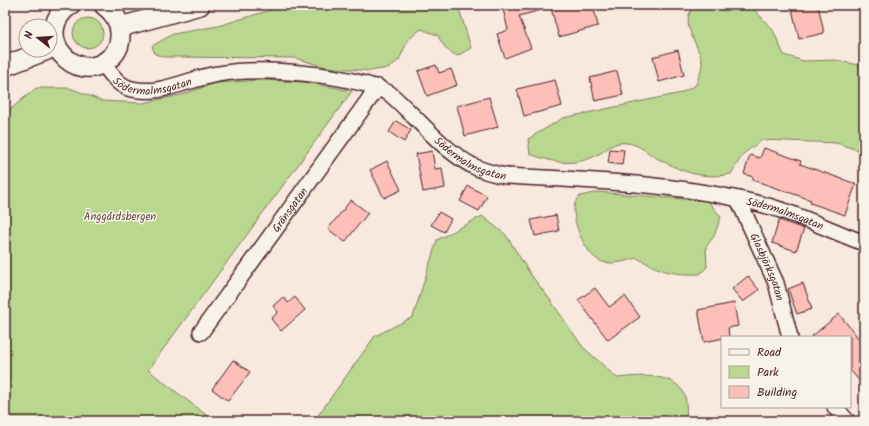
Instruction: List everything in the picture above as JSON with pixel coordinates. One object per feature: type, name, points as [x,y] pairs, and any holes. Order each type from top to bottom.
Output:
[{"type":"street","points":[[58,20],[62,12],[70,5]]},
{"type":"street","points":[[58,53],[76,65],[94,66],[103,63],[116,51],[120,39],[120,27],[114,14],[104,5]]},
{"type":"street","points":[[120,27],[200,5]]},
{"type":"street","points":[[5,66],[25,58]]},
{"type":"street","name":"Södermalmsgatan","points":[[103,63],[120,83],[130,89],[142,91],[181,84],[217,74],[246,71],[316,75],[358,82],[378,87],[389,93],[458,156],[474,166],[489,172],[506,176],[646,184],[697,190],[770,207],[864,243]]},
{"type":"street","name":"Gränsgatan","points":[[201,332],[378,87]]},
{"type":"street","name":"Glasbjörksgatan","points":[[738,199],[776,283],[790,336]]},
{"type":"street","points":[[836,408],[847,421]]},
{"type":"green space","points":[[287,5],[458,5],[471,48],[457,56],[446,49],[437,35],[421,29],[408,40],[399,60],[389,68],[370,71],[326,67],[294,58],[165,57],[155,54],[152,46],[173,34],[218,26]]},
{"type":"green space","points":[[696,5],[750,5],[773,30],[784,55],[804,61],[835,60],[864,66],[864,152],[836,143],[762,140],[743,154],[731,174],[720,176],[700,175],[681,170],[637,146],[627,143],[614,144],[589,159],[572,162],[547,160],[530,154],[528,139],[563,118],[681,93],[696,85],[702,63],[691,33],[688,19],[690,12]]},
{"type":"green space","points":[[88,18],[94,19],[102,27],[102,39],[94,47],[88,48],[82,47],[74,39],[73,33],[74,27],[82,19]]},
{"type":"green space","name":"Änggårdsbergen","points":[[263,80],[304,82],[352,91],[148,370],[214,421],[5,421],[5,114],[36,88],[70,88],[102,101],[143,103],[181,95],[216,83]]},
{"type":"green space","points":[[598,192],[708,201],[721,217],[714,236],[706,247],[707,267],[700,274],[681,274],[660,269],[637,258],[623,262],[608,263],[600,261],[594,257],[584,244],[580,235],[574,210],[575,203],[580,196]]},
{"type":"green space","points":[[482,216],[506,235],[531,275],[582,346],[617,378],[645,376],[665,379],[673,382],[680,388],[685,396],[687,421],[314,421],[375,336],[413,317],[437,240]]},
{"type":"building","points":[[502,5],[544,5],[545,9],[519,16],[531,48],[505,58],[497,34],[508,30]]},
{"type":"building","points":[[561,5],[593,5],[598,26],[559,37],[551,8]]},
{"type":"building","points":[[791,5],[818,5],[824,33],[799,39]]},
{"type":"building","points":[[678,50],[684,75],[659,82],[653,57]]},
{"type":"building","points":[[436,65],[439,73],[451,69],[457,85],[427,96],[418,71]]},
{"type":"building","points":[[617,71],[623,95],[595,101],[590,78]]},
{"type":"building","points":[[555,80],[562,106],[524,116],[517,89]]},
{"type":"building","points":[[489,97],[498,127],[465,136],[457,106]]},
{"type":"building","points":[[396,121],[411,130],[404,142],[389,132]]},
{"type":"building","points":[[764,148],[801,161],[800,164],[856,184],[845,215],[810,203],[811,200],[753,180],[753,177],[744,174],[750,155],[760,158]]},
{"type":"building","points":[[610,149],[624,150],[622,165],[608,163]]},
{"type":"building","points":[[432,151],[435,169],[442,168],[445,188],[423,192],[416,154]]},
{"type":"building","points":[[387,161],[401,190],[384,198],[370,170]]},
{"type":"building","points":[[468,186],[487,196],[479,211],[460,201]]},
{"type":"building","points":[[351,200],[368,213],[345,242],[328,229]]},
{"type":"building","points":[[439,212],[451,219],[444,232],[431,225]]},
{"type":"building","points":[[556,215],[559,231],[535,236],[531,220]]},
{"type":"building","points":[[779,220],[804,229],[796,251],[772,243]]},
{"type":"building","points":[[748,276],[759,290],[743,302],[732,289]]},
{"type":"building","points":[[803,283],[812,309],[797,314],[788,289]]},
{"type":"building","points":[[595,288],[609,307],[625,296],[640,317],[608,340],[578,300]]},
{"type":"building","points":[[283,297],[288,303],[295,297],[305,310],[281,331],[271,319],[278,312],[273,306]]},
{"type":"building","points":[[734,303],[738,326],[728,328],[729,336],[721,336],[721,339],[704,342],[698,310]]},
{"type":"building","points":[[839,314],[864,345],[864,386],[851,371],[851,336],[812,336]]},
{"type":"building","points":[[233,360],[250,372],[228,401],[212,389]]}]
